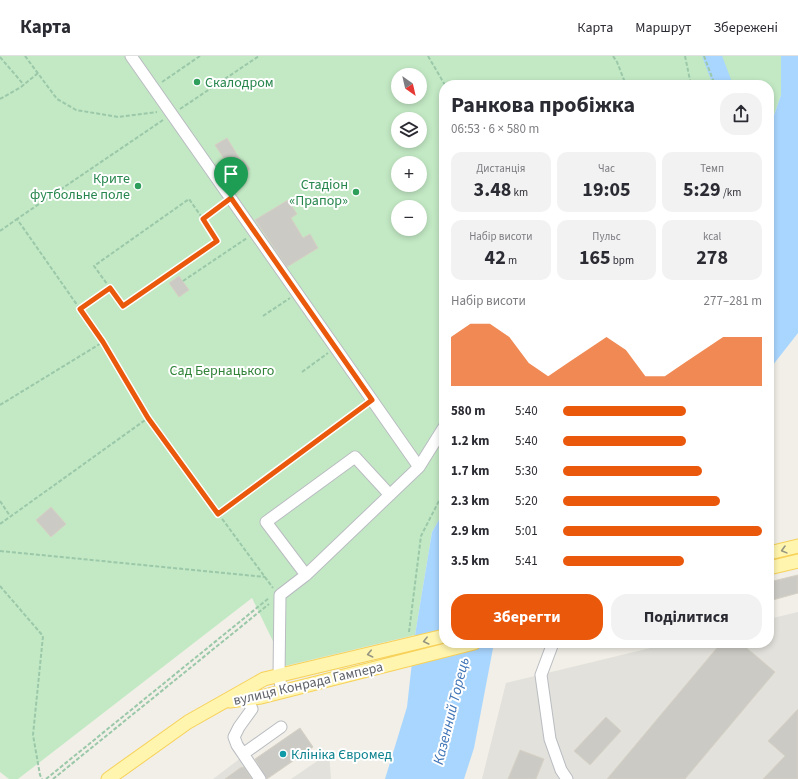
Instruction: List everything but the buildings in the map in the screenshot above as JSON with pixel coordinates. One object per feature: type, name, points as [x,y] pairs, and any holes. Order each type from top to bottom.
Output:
[{"type":"main road","points":[[774,552],[798,546]]},
{"type":"main road","points":[[774,567],[798,561]]},
{"type":"main road","name":"вулиця Конрада Гампера","points":[[108,779],[188,722],[264,679],[439,637]]},
{"type":"main road","name":"вулиця Конрада Гампера","points":[[221,703],[256,698],[282,692],[454,648]]},
{"type":"lane","points":[[131,56],[419,467]]},
{"type":"lane","points":[[282,692],[279,676],[275,594],[306,575],[419,467],[439,435]]},
{"type":"lane","points":[[306,575],[266,522],[354,457],[390,495]]},
{"type":"lane","points":[[551,648],[541,675],[550,739],[561,770],[567,779]]},
{"type":"lane","points":[[247,699],[252,709],[239,727],[234,737],[237,746],[260,779]]},
{"type":"lane","points":[[243,754],[281,727]]},
{"type":"path","points":[[26,56],[57,99],[76,110],[118,117],[171,112]]},
{"type":"path","points":[[154,87],[200,56]]},
{"type":"path","points":[[0,231],[171,112],[259,56]]},
{"type":"path","points":[[428,56],[442,80]]},
{"type":"path","points":[[613,56],[624,80]]},
{"type":"path","points":[[685,56],[690,80]]},
{"type":"path","points":[[704,56],[714,80]]},
{"type":"path","points":[[0,57],[24,85]]},
{"type":"path","points":[[0,99],[24,85],[38,73]]},
{"type":"path","points":[[203,219],[231,198]]},
{"type":"path","points":[[188,199],[203,219],[217,241],[123,306],[94,266],[188,199]]},
{"type":"path","points":[[17,219],[103,342],[148,418],[265,577],[275,594]]},
{"type":"path","points":[[183,281],[255,232]]},
{"type":"path","points":[[80,309],[110,288]]},
{"type":"path","points":[[263,316],[297,293]]},
{"type":"path","points":[[0,405],[103,342]]},
{"type":"path","points":[[302,372],[335,347]]},
{"type":"path","points":[[218,514],[372,400]]},
{"type":"path","points":[[0,524],[148,418]]},
{"type":"path","points":[[0,501],[10,516]]},
{"type":"path","points":[[408,645],[410,617],[421,536],[439,501]]},
{"type":"path","points":[[0,551],[265,577]]},
{"type":"path","points":[[0,586],[43,636],[33,735],[42,779]]},
{"type":"path","points":[[46,779],[275,594]]},
{"type":"path","points":[[53,779],[275,594]]},
{"type":"shaded area","points":[[798,612],[798,779],[482,779],[506,683],[650,648],[774,648],[774,618]]},
{"type":"shaded area","points":[[329,753],[331,779],[291,779]]},
{"type":"shaded area","points":[[246,754],[264,779],[213,779]]},
{"type":"green space","name":"Сад Бернацького","points":[[0,56],[781,56],[781,95],[774,115],[774,80],[439,80],[439,520],[432,532],[415,635],[285,666],[252,598],[18,779],[9,779],[0,772]]},
{"type":"water","points":[[781,56],[798,56],[798,333],[774,364],[774,115],[781,95]]},
{"type":"water","name":"Казенний Торець","points":[[439,520],[439,648],[493,648],[474,748],[464,779],[385,779],[407,707],[415,635],[432,532]]},
{"type":"waterway","points":[[712,56],[721,80]]},
{"type":"place","name":"Скалодром","points":[[197,82]]},
{"type":"place","name":"Крите футбольне поле","points":[[138,186]]},
{"type":"place","name":"Стадіон «Прапор»","points":[[356,192]]},
{"type":"place","name":"Клініка Євромед","points":[[283,754]]},
{"type":"route","points":[[231,198],[372,400],[218,514],[148,418],[103,342],[80,309],[110,288],[123,306],[217,241],[203,219],[231,198]]}]
